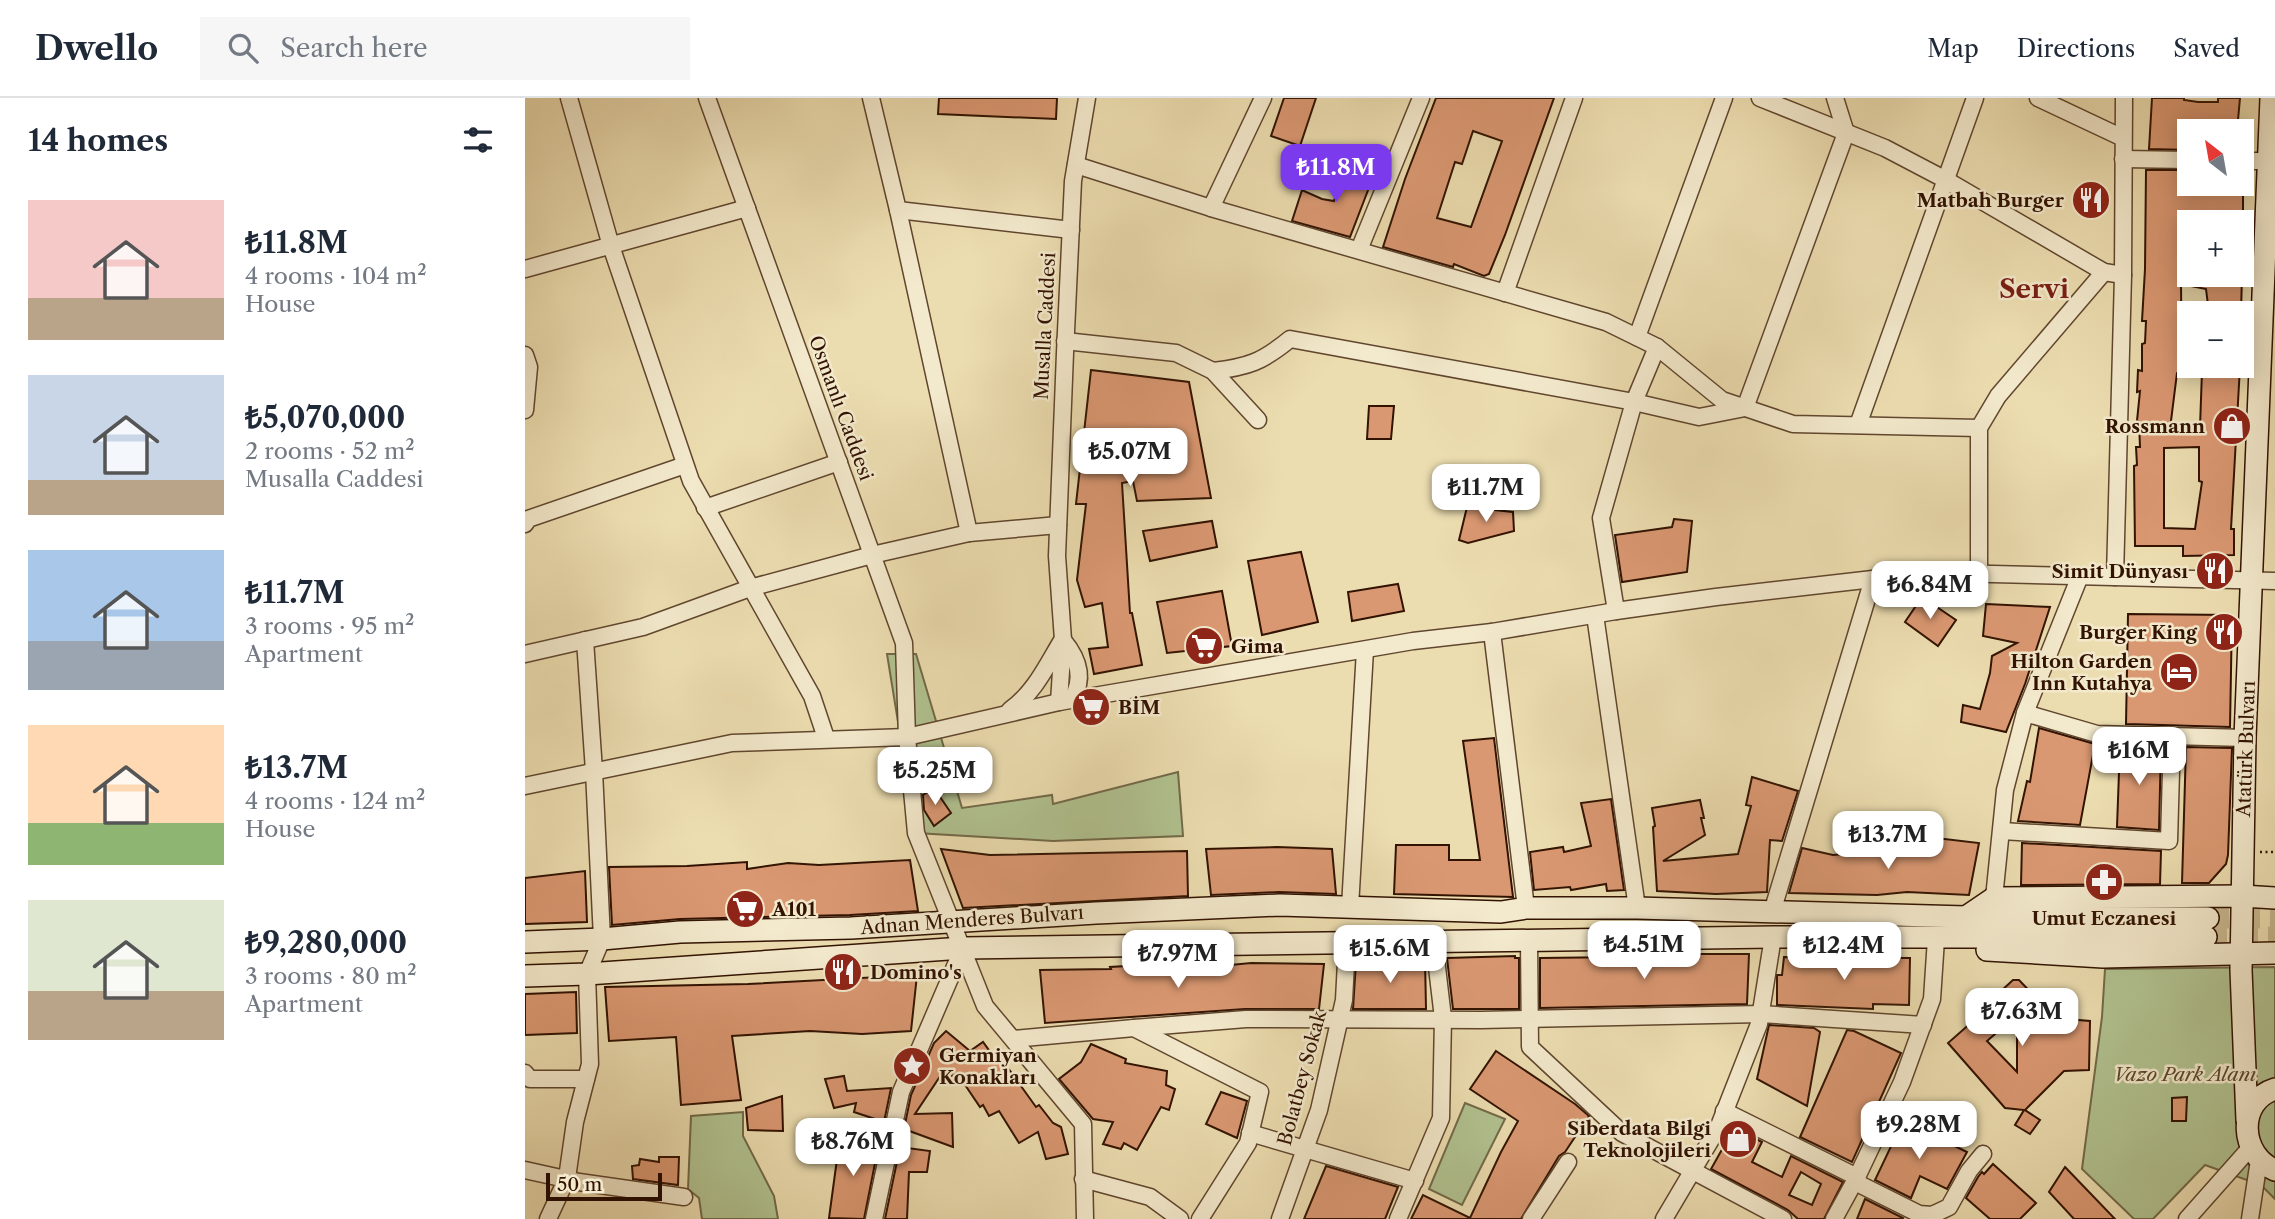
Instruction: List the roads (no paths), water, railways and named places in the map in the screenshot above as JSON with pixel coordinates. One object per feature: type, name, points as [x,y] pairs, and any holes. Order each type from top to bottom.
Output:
[{"type":"main road","name":"Atatürk Bulvarı","points":[[2261,1159],[2247,1135],[2241,955],[2245,738],[2271,98]]},
{"type":"main road","points":[[1966,917],[1994,898],[2275,898]]},
{"type":"main road","name":"Adnan Menderes Bulvarı","points":[[525,942],[680,932],[851,928],[1279,905],[1501,912],[1526,908],[1637,908],[1966,917],[2207,928],[1936,939],[1773,937],[963,948],[525,976]]},
{"type":"main road","points":[[1936,939],[1973,949],[2103,957],[2275,953]]},
{"type":"main road","points":[[2247,1121],[2255,1104],[2275,1089]]},
{"type":"street","points":[[569,98],[611,246],[685,465],[705,508],[812,696],[827,738]]},
{"type":"street","name":"Osmanlı Caddesi","points":[[707,98],[905,643],[907,737],[916,833],[985,1006],[1083,1124],[1084,1219]]},
{"type":"street","points":[[871,98],[969,533]]},
{"type":"street","name":"Musalla Caddesi","points":[[1065,700],[1057,556],[1058,525],[1071,230],[1076,166],[1087,98]]},
{"type":"street","points":[[1211,208],[1263,98]]},
{"type":"street","points":[[1359,250],[1420,98]]},
{"type":"street","points":[[1505,293],[1574,98]]},
{"type":"street","points":[[1637,337],[1724,98]]},
{"type":"street","points":[[1760,98],[1885,148],[1946,180],[2104,272],[2123,275]]},
{"type":"street","points":[[1745,408],[1846,133],[1835,98]]},
{"type":"street","points":[[1858,425],[1975,98]]},
{"type":"street","points":[[2038,98],[2123,138]]},
{"type":"street","points":[[2115,577],[2123,275],[2124,98]]},
{"type":"street","points":[[2123,159],[2177,160]]},
{"type":"street","points":[[2254,161],[2268,161]]},
{"type":"street","points":[[1076,166],[1605,322],[1657,346],[1722,400],[1793,424],[1979,428]]},
{"type":"street","points":[[525,270],[747,208]]},
{"type":"street","points":[[898,210],[1071,230]]},
{"type":"street","points":[[1979,574],[1979,428],[1998,396],[2104,272]]},
{"type":"street","points":[[1213,371],[1245,368],[1290,340],[1634,402],[1699,417],[1745,408]]},
{"type":"street","points":[[1065,341],[1175,353],[1213,371],[1258,420]]},
{"type":"street","points":[[1616,611],[1601,518],[1634,402],[1657,346]]},
{"type":"street","points":[[525,355],[529,367],[525,410]]},
{"type":"street","points":[[705,508],[839,462]]},
{"type":"street","points":[[525,524],[528,519],[685,465]]},
{"type":"street","points":[[525,654],[643,627],[750,588],[872,555],[969,533],[1058,525]]},
{"type":"street","points":[[525,786],[732,743],[907,737],[1065,700],[1413,641],[1492,632],[1616,611],[1873,579],[1951,573],[2275,581]]},
{"type":"street","points":[[1994,898],[2005,790],[2025,713],[2080,576]]},
{"type":"street","points":[[1772,912],[1873,579]]},
{"type":"street","points":[[1595,615],[1637,908]]},
{"type":"street","points":[[1492,632],[1526,908]]},
{"type":"street","points":[[548,1219],[567,1178],[575,1122],[590,1064],[587,974],[602,939],[585,640]]},
{"type":"street","points":[[1006,713],[1023,699],[1040,679],[1063,640]]},
{"type":"street","points":[[1350,907],[1365,650]]},
{"type":"street","points":[[2025,713],[2097,734],[2245,738]]},
{"type":"street","points":[[2002,831],[2169,841],[2172,736]]},
{"type":"street","points":[[1664,1219],[1719,1126],[1759,1024],[1773,937]]},
{"type":"street","points":[[1834,1219],[1900,1087],[1923,1025],[1932,999],[1936,939]]},
{"type":"street","points":[[1529,941],[1530,1047],[1622,1133],[1783,1219]]},
{"type":"street","points":[[1398,1219],[1441,1118],[1443,1018],[1434,942]]},
{"type":"street","name":"Bolatbey Sokak","points":[[1280,1219],[1319,1110],[1344,1000],[1347,943]]},
{"type":"street","points":[[874,1219],[901,1092],[963,948]]},
{"type":"street","points":[[1013,1039],[1246,1019],[1761,1014],[1923,1025]]},
{"type":"street","points":[[1134,1028],[1260,1092],[1248,1143],[1200,1219]]},
{"type":"street","points":[[525,1073],[530,1079],[586,1079]]},
{"type":"street","points":[[1724,1111],[1857,1177],[1859,1184],[1919,1214],[1932,1215],[1949,1207],[1969,1171],[1983,1154]]},
{"type":"street","points":[[1250,1133],[1415,1181]]},
{"type":"street","points":[[2187,1219],[2261,1159]]},
{"type":"street","points":[[2250,1219],[2261,1159]]},
{"type":"street","points":[[1531,1219],[1568,1161]]},
{"type":"street","points":[[525,1170],[579,1182],[684,1197]]},
{"type":"street","points":[[1083,1179],[1150,1197],[1180,1219]]},
{"type":"tunnel","points":[[2208,918],[2275,918]]},
{"type":"tunnel","points":[[2206,937],[2275,937]]},
{"type":"place","name":"Matbah Burger","points":[[2091,200]]},
{"type":"place","name":"Rossmann","points":[[2232,426]]},
{"type":"place","name":"Simit Dünyası","points":[[2215,571]]},
{"type":"place","name":"Burger King","points":[[2224,632]]},
{"type":"place","name":"Gima","points":[[1204,646]]},
{"type":"place","name":"Hilton Garden Inn Kutahya","points":[[2179,672]]},
{"type":"place","name":"BİM","points":[[1091,707]]},
{"type":"place","name":"Umut Eczanesi","points":[[2104,882]]},
{"type":"place","name":"A101","points":[[745,909]]},
{"type":"place","name":"Domino's","points":[[843,972]]},
{"type":"place","name":"Germiyan Konakları","points":[[912,1066]]},
{"type":"place","name":"Siberdata Bilgi Teknolojileri","points":[[1738,1139]]},
{"type":"district","name":"Servi","points":[[2034,289]]},
{"type":"park label","name":"Vazo Park Alanı","points":[[2185,1074]]}]
